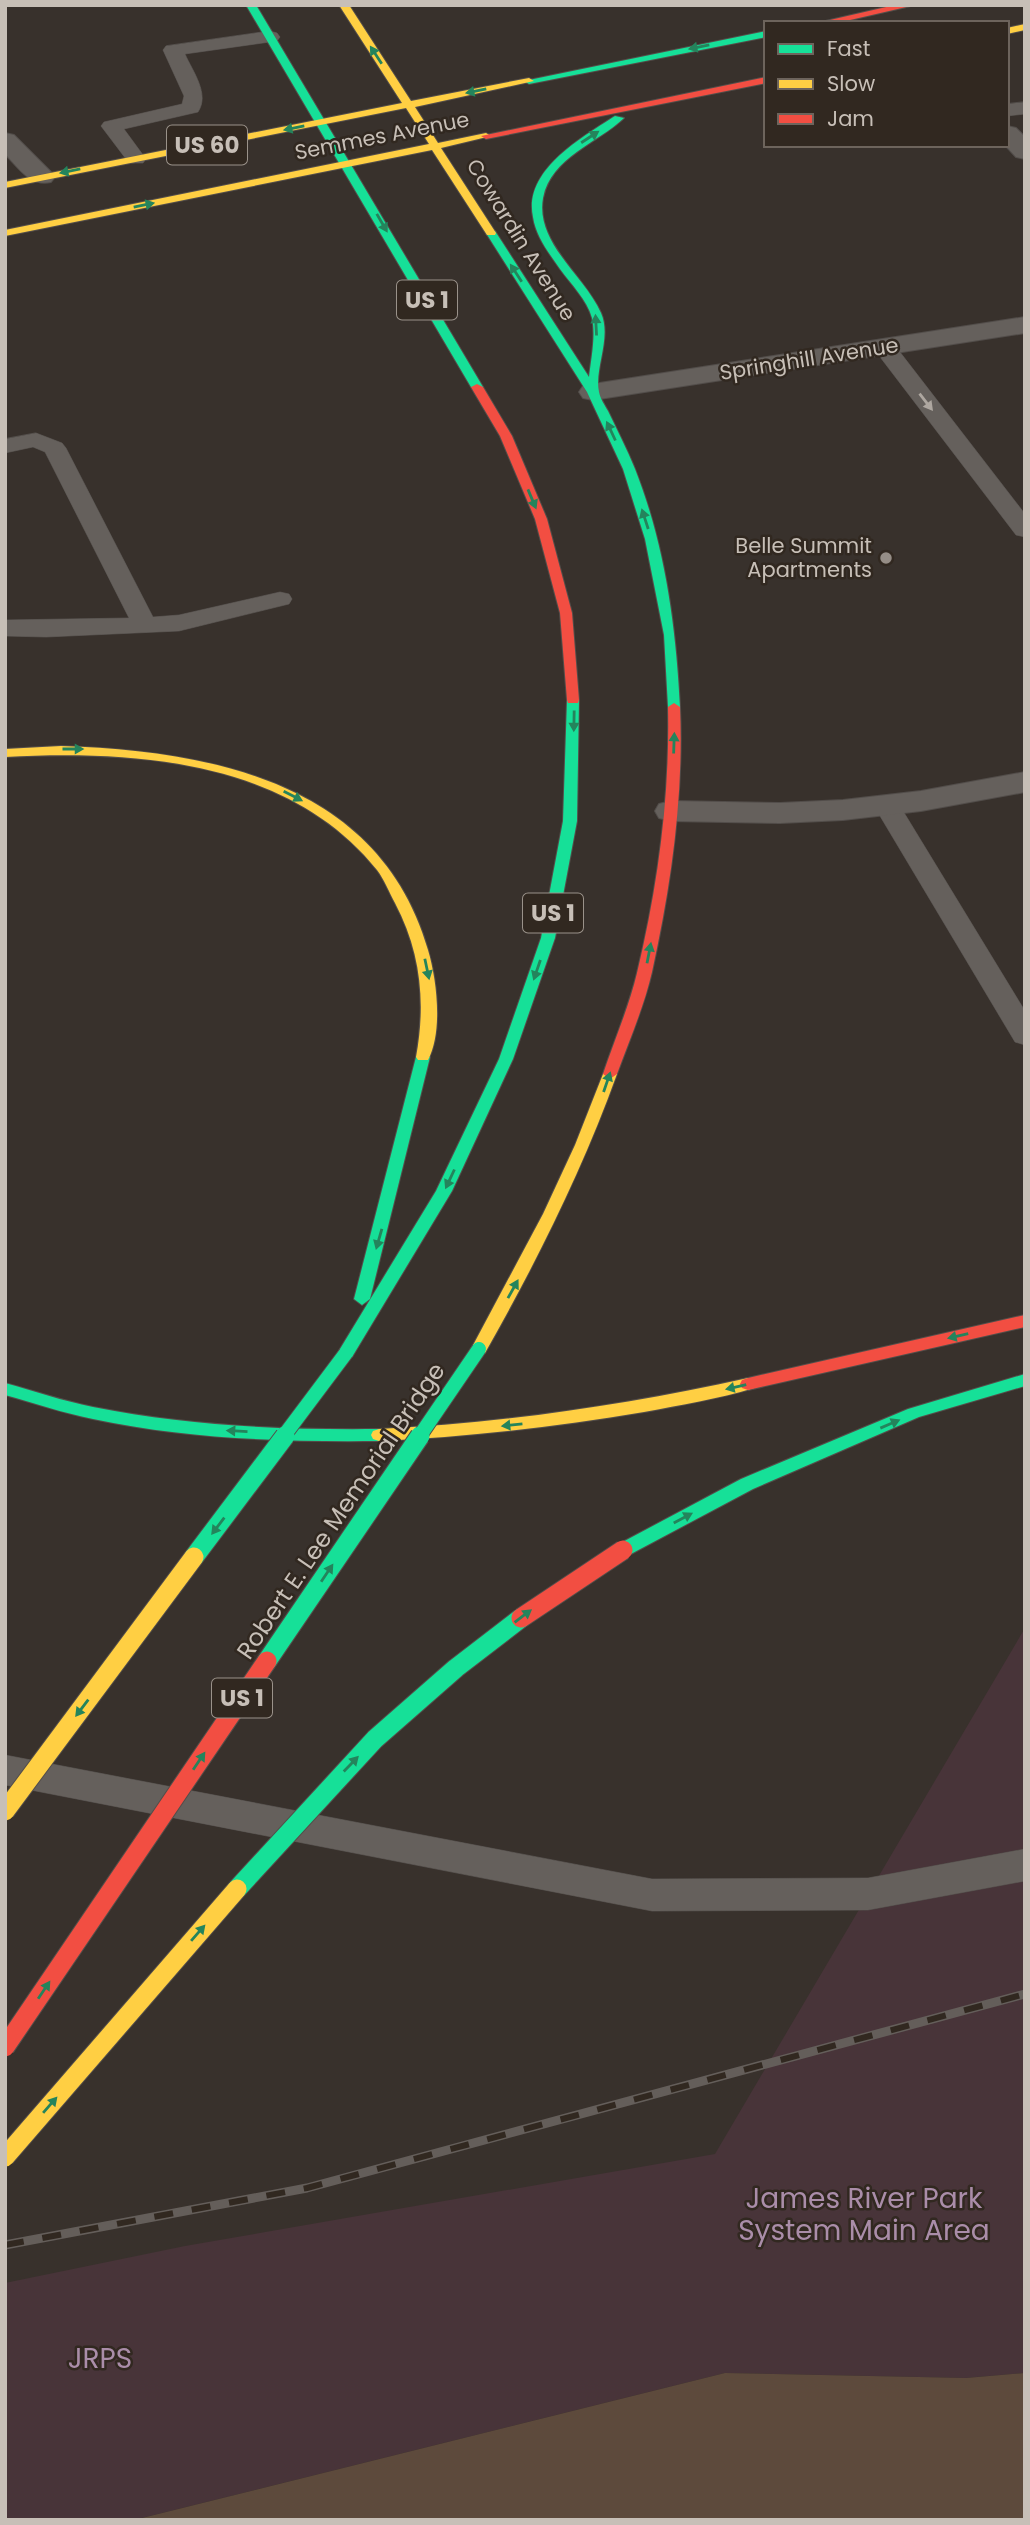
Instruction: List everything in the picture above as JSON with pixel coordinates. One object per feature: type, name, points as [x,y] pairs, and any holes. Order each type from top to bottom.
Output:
[{"type":"main road","name":"US 1","points":[[5,1811],[346,1353],[444,1191],[506,1059],[548,938],[570,821],[574,713],[566,613],[541,519],[506,436],[251,5]]},
{"type":"main road","name":"Cowardin Avenue","points":[[344,5],[593,393],[629,469],[651,539],[670,635],[675,737],[671,811]]},
{"type":"main road","points":[[832,21],[910,5]]},
{"type":"main road","name":"Semmes Avenue","points":[[5,185],[764,34]]},
{"type":"main road","name":"Semmes Avenue","points":[[5,233],[764,80]]},
{"type":"main road","points":[[593,393],[597,317],[542,234],[536,206],[543,180],[555,164],[580,144],[639,106]]},
{"type":"main road","points":[[5,753],[72,748],[136,751],[190,759],[237,773],[287,793],[327,815],[360,839],[384,865],[402,896],[428,969],[431,999],[424,1051],[396,1183],[346,1353]]},
{"type":"main road","name":"Robert E. Lee Memorial Bridge","points":[[5,2047],[479,1349],[537,1246],[598,1106],[645,975],[667,855],[671,811]]},
{"type":"main road","points":[[5,1389],[101,1415],[190,1428],[329,1436],[442,1433],[547,1422],[671,1402],[1025,1321]]},
{"type":"main road","points":[[5,2157],[215,1913],[374,1739],[456,1668],[539,1604],[623,1550],[747,1484],[914,1413],[1025,1380]]},
{"type":"street","points":[[1009,135],[1025,152]]},
{"type":"street","points":[[5,140],[42,177]]},
{"type":"street","name":"Springhill Avenue","points":[[593,393],[1025,325]]},
{"type":"street","points":[[671,811],[815,812],[887,806],[1025,782]]},
{"type":"lane","points":[[136,159],[111,126],[191,108],[194,96],[173,50],[270,37]]},
{"type":"lane","points":[[885,348],[1025,530]]},
{"type":"lane","points":[[5,446],[36,440],[54,449],[145,625]]},
{"type":"lane","points":[[9,621],[145,625],[179,623],[280,599]]},
{"type":"lane","points":[[887,806],[1025,1035]]},
{"type":"lane","points":[[5,1770],[652,1895],[868,1894],[1025,1865]]},
{"type":"green space","name":"James River Park System Main Area","points":[[1025,1628],[1025,2373],[966,2378],[725,2373],[134,2520],[5,2520],[5,2283],[185,2246],[715,2154]]},
{"type":"shaded area","points":[[725,2373],[966,2378],[1025,2373],[1025,2520],[134,2520]]},
{"type":"railway","points":[[5,2245],[307,2188],[1025,1994]]},
{"type":"traffic: fast","points":[[251,5],[477,387]]},
{"type":"traffic: fast","points":[[529,81],[764,34]]},
{"type":"traffic: fast","points":[[593,392],[598,342],[597,317],[544,236],[537,216],[538,197],[556,165],[587,139],[619,118]]},
{"type":"traffic: fast","points":[[491,233],[593,392],[629,469],[651,539],[670,635],[674,707]]},
{"type":"traffic: fast","points":[[346,1353],[444,1191],[506,1059],[548,938],[570,821],[573,700]]},
{"type":"traffic: fast","points":[[362,1299],[423,1057]]},
{"type":"traffic: fast","points":[[267,1661],[479,1349]]},
{"type":"traffic: fast","points":[[194,1557],[346,1353]]},
{"type":"traffic: fast","points":[[623,1550],[747,1484],[914,1413],[1025,1380]]},
{"type":"traffic: fast","points":[[5,1389],[91,1413],[171,1426],[275,1434],[379,1435]]},
{"type":"traffic: fast","points":[[237,1889],[375,1739],[456,1668],[521,1618]]},
{"type":"traffic: slow","points":[[344,5],[491,233]]},
{"type":"traffic: slow","points":[[1009,31],[1025,27]]},
{"type":"traffic: slow","points":[[5,185],[529,81]]},
{"type":"traffic: slow","points":[[5,233],[486,136]]},
{"type":"traffic: slow","points":[[5,753],[61,750],[121,752],[182,760],[241,774],[296,797],[344,828],[384,869],[418,939],[426,972],[429,1005],[423,1057]]},
{"type":"traffic: slow","points":[[479,1349],[551,1214],[583,1145],[610,1074]]},
{"type":"traffic: slow","points":[[379,1435],[472,1429],[565,1418],[748,1384]]},
{"type":"traffic: slow","points":[[5,1811],[194,1557]]},
{"type":"traffic: slow","points":[[5,2157],[237,1889]]},
{"type":"traffic: jam","points":[[832,21],[910,5]]},
{"type":"traffic: jam","points":[[486,136],[764,80]]},
{"type":"traffic: jam","points":[[477,387],[506,436],[541,519],[566,613],[573,700]]},
{"type":"traffic: jam","points":[[610,1074],[644,975],[667,855],[675,737],[674,707]]},
{"type":"traffic: jam","points":[[748,1384],[1025,1321]]},
{"type":"traffic: jam","points":[[521,1618],[623,1550]]},
{"type":"traffic: jam","points":[[5,2047],[267,1661]]},
{"type":"place","name":"Belle Summit Apartments","points":[[886,558]]},
{"type":"park label","name":"JRPS","points":[[100,2358]]}]
